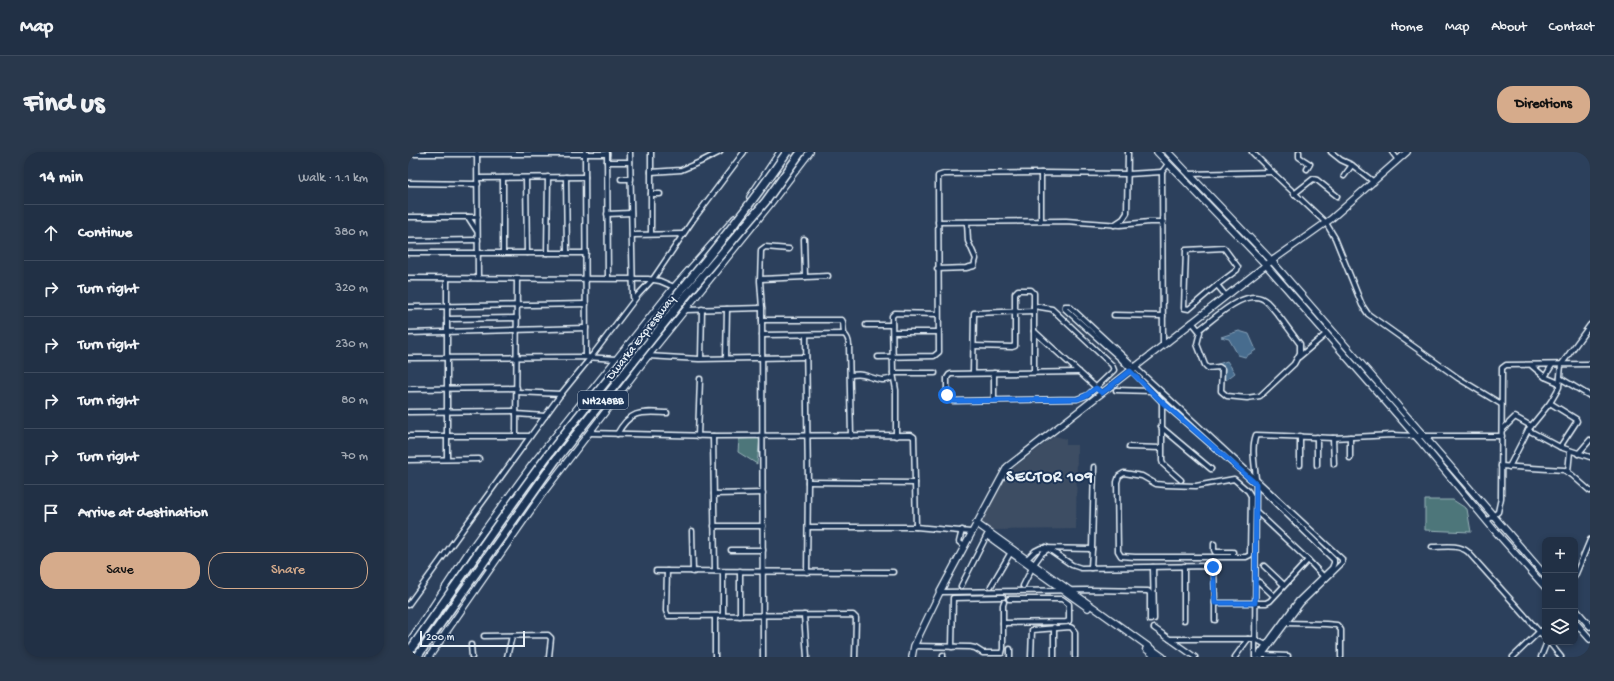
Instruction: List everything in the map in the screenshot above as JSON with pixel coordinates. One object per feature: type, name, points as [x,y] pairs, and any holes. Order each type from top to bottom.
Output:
[{"type":"highway","name":"Dwarka Expressway","points":[[408,653],[548,455],[716,247],[787,152]]},
{"type":"highway","name":"Dwarka Expressway","points":[[417,657],[555,461],[684,298],[805,153]]},
{"type":"street","points":[[630,152],[633,297]]},
{"type":"street","points":[[651,152],[651,234]]},
{"type":"street","points":[[651,172],[681,170],[720,152]]},
{"type":"street","points":[[408,605],[561,394],[592,357],[638,295],[652,279],[692,220],[744,152]]},
{"type":"street","points":[[408,644],[470,550],[531,466],[674,287],[735,218],[755,191],[780,152]]},
{"type":"street","points":[[1114,225],[1123,220],[1127,213],[1128,152]]},
{"type":"street","points":[[1157,152],[1266,265],[1416,436],[1487,522],[1542,585]]},
{"type":"street","points":[[1168,152],[1272,261],[1543,573]]},
{"type":"street","points":[[1252,152],[1294,194],[1326,222],[1335,238],[1362,305],[1368,314],[1458,378],[1501,404]]},
{"type":"street","points":[[1299,152],[1299,157],[1310,164],[1307,169]]},
{"type":"street","points":[[1331,152],[1341,160],[1352,165],[1374,182]]},
{"type":"street","points":[[1392,152],[1398,160]]},
{"type":"street","points":[[912,657],[914,646],[940,592],[1007,467],[1136,367],[1163,344],[1266,265],[1326,222],[1407,152]]},
{"type":"street","points":[[477,153],[478,278]]},
{"type":"street","points":[[585,153],[586,357]]},
{"type":"street","points":[[408,154],[606,153],[608,278]]},
{"type":"street","points":[[429,657],[543,493],[648,356],[768,207],[805,153]]},
{"type":"street","points":[[607,162],[630,162]]},
{"type":"street","points":[[1163,344],[1162,172],[1168,164]]},
{"type":"street","points":[[1344,176],[1352,165]]},
{"type":"street","points":[[878,357],[934,356],[937,354],[937,178],[940,174],[1128,174],[1162,172]]},
{"type":"street","points":[[1188,174],[1272,172]]},
{"type":"street","points":[[1041,173],[1041,221]]},
{"type":"street","points":[[547,253],[548,177]]},
{"type":"street","points":[[566,177],[567,253]]},
{"type":"street","points":[[478,178],[585,177]]},
{"type":"street","points":[[503,178],[503,253]]},
{"type":"street","points":[[526,178],[527,253]]},
{"type":"street","points":[[621,179],[631,179]]},
{"type":"street","points":[[1294,194],[1313,179],[1338,196]]},
{"type":"street","points":[[408,183],[478,184]]},
{"type":"street","points":[[651,194],[660,194]]},
{"type":"street","points":[[607,214],[631,213]]},
{"type":"street","points":[[408,217],[478,217]]},
{"type":"street","points":[[468,217],[478,231]]},
{"type":"street","points":[[938,222],[1072,221],[1125,225],[1162,222]]},
{"type":"street","points":[[937,269],[966,268],[974,266],[976,259],[968,241],[966,222]]},
{"type":"street","points":[[632,235],[683,234]]},
{"type":"street","points":[[804,239],[805,277]]},
{"type":"street","points":[[408,240],[478,240]]},
{"type":"street","points":[[762,657],[763,493],[761,250],[762,248],[789,249]]},
{"type":"street","points":[[1221,248],[1227,250],[1237,264],[1237,270],[1217,285],[1189,309],[1184,308],[1186,250],[1221,248]]},
{"type":"street","points":[[408,253],[586,253]]},
{"type":"street","points":[[761,279],[828,276]]},
{"type":"street","points":[[408,278],[632,278],[652,279],[674,287]]},
{"type":"street","points":[[447,278],[447,459]]},
{"type":"street","points":[[516,435],[517,278]]},
{"type":"street","points":[[1217,285],[1226,296]]},
{"type":"street","points":[[974,346],[1015,346],[1015,293],[1018,290],[1033,291],[1034,372]]},
{"type":"street","points":[[1298,358],[1301,348],[1300,344],[1267,302],[1259,298],[1240,300],[1200,330],[1197,344],[1205,365],[1208,368],[1219,367],[1222,369],[1221,390],[1227,396],[1247,398],[1260,396],[1294,364],[1298,358],[1326,334]]},
{"type":"street","points":[[408,307],[586,304]]},
{"type":"street","points":[[1034,306],[1052,309],[1112,365],[1114,370],[1096,388],[1078,399],[953,401],[947,398],[947,378],[949,375],[973,373],[1079,372]]},
{"type":"street","points":[[1243,471],[1136,367],[1069,306],[1065,306],[1065,309],[1121,359],[1130,371],[1162,402],[1243,471],[1248,475],[1342,559],[1342,564],[1305,599],[1262,656]]},
{"type":"street","points":[[685,310],[762,308]]},
{"type":"street","points":[[702,309],[702,358]]},
{"type":"street","points":[[726,358],[727,309]]},
{"type":"street","points":[[973,373],[974,313],[1034,311]]},
{"type":"street","points":[[896,436],[896,390],[893,375],[892,316],[895,313],[938,314]]},
{"type":"street","points":[[1114,316],[1163,316]]},
{"type":"street","points":[[447,319],[517,318]]},
{"type":"street","points":[[762,320],[842,320],[844,322],[844,334],[849,340],[851,436]]},
{"type":"street","points":[[1192,322],[1200,330]]},
{"type":"street","points":[[866,325],[892,325]]},
{"type":"street","points":[[1509,467],[1528,430],[1550,403],[1557,391],[1560,381],[1561,364],[1590,325]]},
{"type":"street","points":[[408,333],[586,328]]},
{"type":"street","points":[[1034,331],[1102,393]]},
{"type":"street","points":[[893,332],[938,332]]},
{"type":"street","points":[[762,335],[844,334]]},
{"type":"street","points":[[806,335],[808,482],[807,572]]},
{"type":"street","points":[[648,356],[702,358],[806,357]]},
{"type":"street","points":[[408,358],[592,357],[616,359]]},
{"type":"street","points":[[1487,522],[1494,517],[1500,507],[1502,466],[1502,368],[1506,365],[1532,366],[1590,364]]},
{"type":"street","points":[[1545,377],[1552,365]]},
{"type":"street","points":[[1532,366],[1545,377],[1560,381],[1590,396]]},
{"type":"street","points":[[850,375],[862,374],[883,380],[893,375],[935,373]]},
{"type":"street","points":[[994,373],[994,400]]},
{"type":"street","points":[[698,436],[700,379]]},
{"type":"street","points":[[408,389],[447,388],[517,390],[561,394]]},
{"type":"street","points":[[1116,390],[1152,391]]},
{"type":"street","points":[[1162,402],[1162,460],[1163,464],[1181,480]]},
{"type":"street","points":[[1550,403],[1577,421],[1560,447]]},
{"type":"street","points":[[408,412],[516,413],[545,416]]},
{"type":"street","points":[[618,434],[631,416],[638,413],[667,413]]},
{"type":"street","points":[[1502,430],[1515,417],[1531,426]]},
{"type":"street","points":[[1161,427],[1211,469]]},
{"type":"street","points":[[1528,430],[1560,447],[1590,457]]},
{"type":"street","points":[[589,433],[698,436],[911,435],[916,439],[914,483],[916,527]]},
{"type":"street","points":[[1256,657],[1256,435],[1333,438],[1392,435],[1502,436]]},
{"type":"street","points":[[408,436],[530,436]]},
{"type":"street","points":[[713,436],[715,572]]},
{"type":"street","points":[[1300,436],[1300,465]]},
{"type":"street","points":[[1317,437],[1317,465]]},
{"type":"street","points":[[1350,437],[1350,458]]},
{"type":"street","points":[[1333,438],[1334,464]]},
{"type":"street","points":[[1578,454],[1590,440]]},
{"type":"street","points":[[1129,447],[1161,448]]},
{"type":"street","points":[[1568,472],[1570,451]]},
{"type":"street","points":[[408,460],[479,459]]},
{"type":"street","points":[[1502,466],[1559,469],[1568,472],[1590,491]]},
{"type":"street","points":[[1092,568],[1094,467]]},
{"type":"street","points":[[1234,479],[1251,496],[1250,555],[1121,556],[1118,551],[1119,476],[1124,473],[1142,476],[1161,485],[1196,486],[1234,479],[1243,471]]},
{"type":"street","points":[[1240,484],[1248,475]]},
{"type":"street","points":[[808,482],[914,483]]},
{"type":"street","points":[[1256,482],[1334,560],[1332,568],[1298,601],[1256,657]]},
{"type":"street","points":[[714,494],[763,493]]},
{"type":"street","points":[[1258,513],[1323,576]]},
{"type":"street","points":[[714,526],[763,526]]},
{"type":"street","points":[[808,527],[916,527],[962,530],[974,527],[1027,559],[1033,566]]},
{"type":"street","points":[[974,527],[1033,566],[1155,656]]},
{"type":"street","points":[[962,530],[959,542],[964,546]]},
{"type":"street","points":[[692,531],[693,572]]},
{"type":"street","points":[[961,586],[987,535]]},
{"type":"street","points":[[1576,573],[1590,540]]},
{"type":"street","points":[[1214,544],[1215,552],[1233,552],[1233,556]]},
{"type":"street","points":[[1432,547],[1453,546],[1465,549],[1542,635]]},
{"type":"street","points":[[1027,559],[1035,551],[1047,548],[1092,549]]},
{"type":"street","points":[[1023,586],[1033,566],[1047,548]]},
{"type":"street","points":[[1047,548],[1072,565],[1081,568],[1207,565],[1213,567],[1215,620]]},
{"type":"street","points":[[470,550],[490,568]]},
{"type":"street","points":[[731,550],[763,550]]},
{"type":"street","points":[[991,586],[1010,552]]},
{"type":"street","points":[[1215,603],[1266,603],[1308,560]]},
{"type":"street","points":[[1184,566],[1184,620]]},
{"type":"street","points":[[1264,566],[1284,585]]},
{"type":"street","points":[[940,592],[1068,593],[1148,591],[1150,593],[1152,619],[1153,567]]},
{"type":"street","points":[[656,571],[893,572]]},
{"type":"street","points":[[667,571],[666,610],[668,616],[855,616],[855,657]]},
{"type":"street","points":[[740,571],[740,616]]},
{"type":"street","points":[[723,572],[723,616]]},
{"type":"street","points":[[1259,582],[1274,596]]},
{"type":"street","points":[[1062,599],[1068,593]]},
{"type":"street","points":[[1003,623],[1068,622],[1068,593]]},
{"type":"street","points":[[1068,593],[1163,657]]},
{"type":"street","points":[[952,647],[953,598],[1004,599],[1007,596],[1009,599],[1062,599],[1068,602]]},
{"type":"street","points":[[914,646],[970,647],[975,648],[982,654],[1002,653],[1004,599]]},
{"type":"street","points":[[1578,612],[1590,626]]},
{"type":"street","points":[[804,615],[807,657]]},
{"type":"street","points":[[714,657],[715,616]]},
{"type":"street","points":[[1287,623],[1337,625],[1341,630],[1341,657]]},
{"type":"street","points":[[1578,625],[1590,639]]},
{"type":"street","points":[[1054,627],[1054,657]]},
{"type":"street","points":[[1031,657],[1032,630],[1054,627],[1070,627],[1074,629],[1075,657]]},
{"type":"street","points":[[1154,628],[1195,657]]},
{"type":"street","points":[[1513,657],[1542,630]]},
{"type":"street","points":[[484,636],[549,635],[549,657]]},
{"type":"street","points":[[507,657],[512,636]]},
{"type":"street","points":[[1170,639],[1255,639],[1266,645]]},
{"type":"street","points":[[1235,657],[1248,639]]},
{"type":"street","points":[[471,645],[472,657]]},
{"type":"street","points":[[1541,657],[1547,645]]},
{"type":"street","points":[[1551,645],[1561,657]]},
{"type":"street","points":[[1010,648],[1010,657]]},
{"type":"street","points":[[1147,657],[1155,656]]},
{"type":"street","points":[[1262,656],[1288,656]]},
{"type":"shaded area","points":[[1239,331],[1249,334],[1256,350],[1245,357],[1238,355],[1229,339],[1221,337]]},
{"type":"shaded area","points":[[1227,361],[1235,373],[1226,380],[1212,366]]},
{"type":"shaded area","points":[[1055,436],[1066,439],[1066,445],[1077,445],[1076,529],[991,530],[979,521],[1012,469]]},
{"type":"green space","points":[[760,438],[757,464],[738,452],[739,439]]},
{"type":"green space","points":[[1425,500],[1453,500],[1467,509],[1471,532],[1425,530]]},
{"type":"district","name":"SECTOR 109","points":[[1050,475]]},
{"type":"route","points":[[947,395],[947,398],[953,401],[1078,399],[1082,398],[1096,388],[1102,393],[1130,371],[1162,402],[1256,484],[1255,603],[1215,603],[1213,567]]}]
